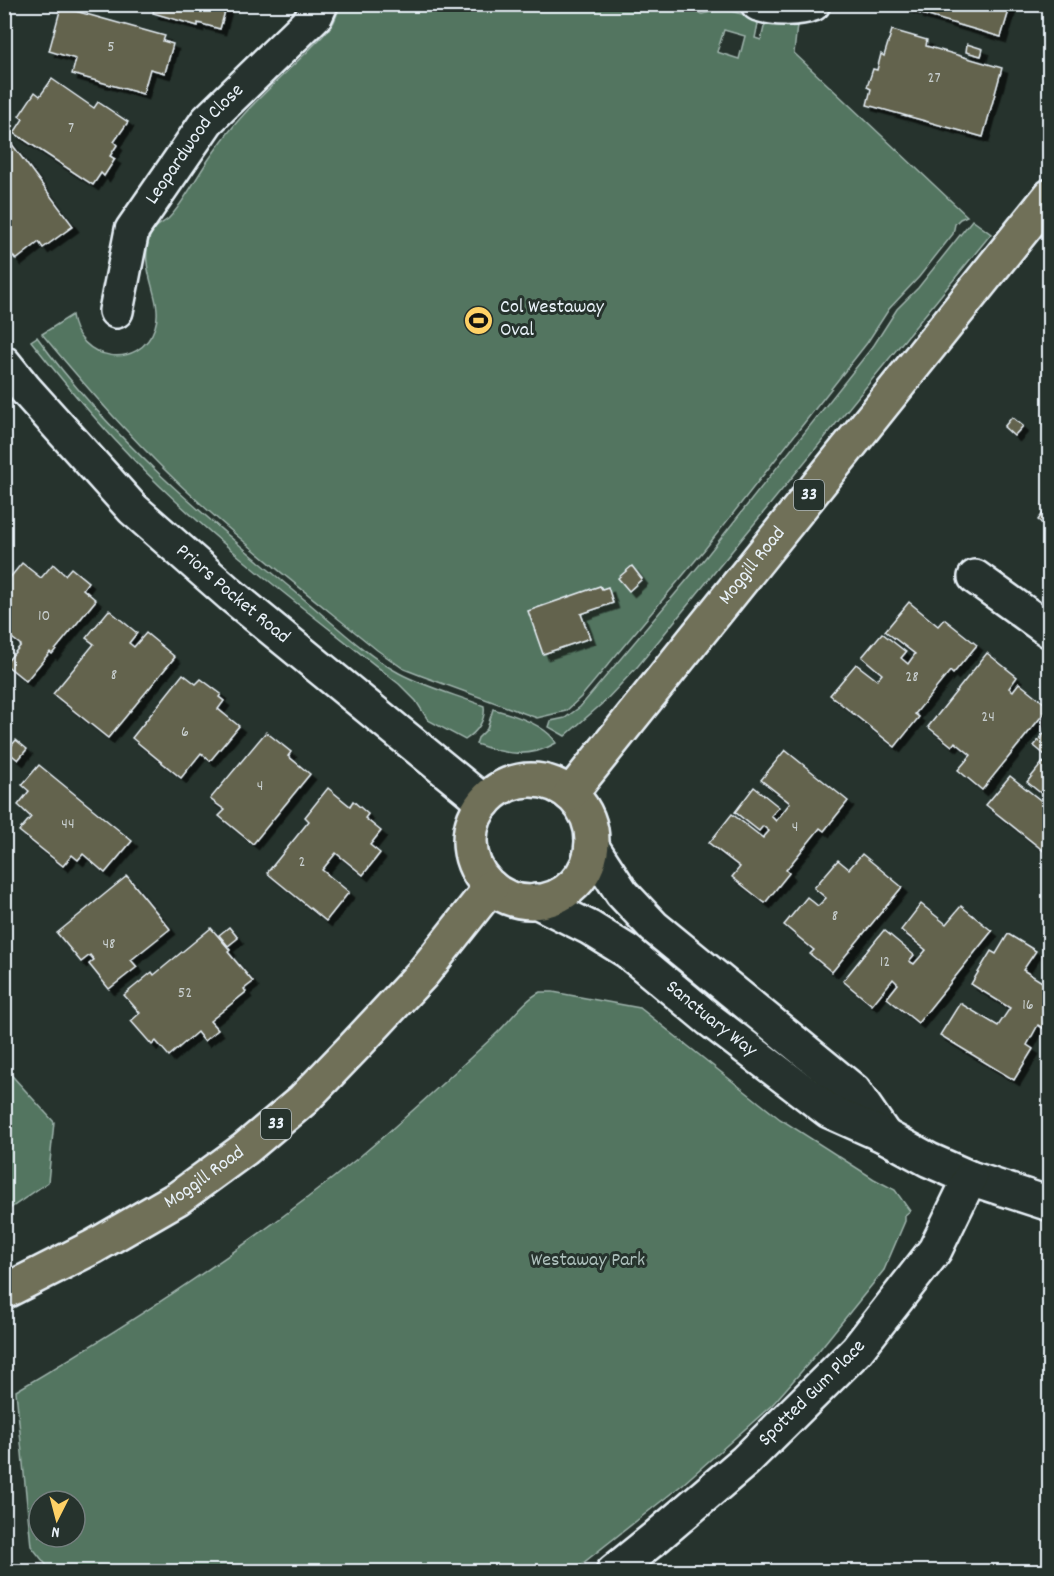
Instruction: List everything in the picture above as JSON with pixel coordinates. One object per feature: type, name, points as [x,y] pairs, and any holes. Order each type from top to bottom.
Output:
[{"type":"main road","name":"Moggill Road","points":[[570,794],[1050,196]]},
{"type":"main road","points":[[535,780],[553,784],[570,794],[580,805],[587,818],[592,847],[586,867],[574,884],[557,896],[536,901],[512,898],[491,887],[479,873],[471,855],[470,836],[474,817],[484,802],[499,789],[516,782],[535,780]]},
{"type":"main road","name":"Moggill Road","points":[[4,1292],[93,1247],[178,1198],[245,1149],[303,1100],[354,1047],[423,973],[491,887]]},
{"type":"street","name":"Leopardwood Close","points":[[117,311],[132,230],[207,121],[316,15],[321,4]]},
{"type":"street","points":[[758,4],[766,7],[805,7],[813,4]]},
{"type":"street","name":"Priors Pocket Road","points":[[4,363],[133,509],[231,595],[484,802]]},
{"type":"street","points":[[975,578],[1050,631]]},
{"type":"street","name":"Sanctuary Way","points":[[592,847],[622,893],[654,927],[854,1091],[885,1136]]},
{"type":"street","name":"Sanctuary Way","points":[[536,901],[590,928],[627,951],[710,1020],[829,1111],[970,1178],[1050,1204]]},
{"type":"street","name":"Spotted Gum Place","points":[[613,1572],[745,1461],[857,1350],[934,1250],[970,1178]]},
{"type":"green space","points":[[666,4],[702,14],[723,9],[757,18],[755,38],[761,40],[764,27],[769,22],[797,25],[794,53],[967,216],[955,224],[953,234],[919,277],[889,309],[867,343],[705,549],[581,697],[566,711],[537,718],[404,669],[377,650],[244,542],[180,484],[118,422],[42,334],[72,315],[76,331],[85,343],[97,351],[110,355],[123,355],[136,351],[147,341],[155,327],[157,316],[147,259],[147,247],[152,231],[179,207],[213,153],[240,118],[329,29],[340,5]],"holes":[[[724,30],[745,36],[739,59],[717,52]]]},
{"type":"green space","points":[[972,220],[991,234],[638,666],[604,702],[565,736],[549,727],[551,721],[565,718],[580,707],[702,562],[874,345],[897,309],[918,288]]},
{"type":"green space","points":[[37,337],[95,409],[160,474],[229,536],[348,636],[399,673],[430,687],[484,706],[484,716],[477,729],[465,740],[428,720],[416,701],[399,684],[218,539],[126,452],[77,398],[31,341]]},
{"type":"green space","points":[[493,709],[537,726],[556,743],[526,753],[506,752],[476,744],[478,738],[487,729]]},
{"type":"green space","name":"Westaway Park","points":[[540,992],[553,992],[640,1008],[780,1119],[895,1190],[910,1211],[905,1215],[905,1221],[884,1270],[808,1364],[772,1405],[683,1484],[573,1571],[51,1571],[33,1549],[87,1549],[87,1489],[27,1489],[27,1505],[16,1391],[192,1281],[317,1190],[411,1112]]},
{"type":"green space","points":[[5,1068],[54,1122],[48,1182],[5,1212]]},
{"type":"building","points":[[155,4],[227,4],[220,29],[198,23],[198,26],[153,13]]},
{"type":"building","points":[[907,4],[1011,4],[1001,37],[918,13],[919,11],[906,7]]},
{"type":"building","points":[[61,7],[165,36],[163,41],[173,44],[165,73],[150,69],[143,94],[72,74],[76,59],[49,51]]},
{"type":"building","points":[[892,30],[927,40],[926,46],[1002,68],[983,137],[867,105],[871,89],[867,87],[873,69],[877,70],[881,54],[884,56]]},
{"type":"building","points":[[967,44],[983,49],[981,56],[966,52]]},
{"type":"building","points":[[52,79],[94,108],[98,102],[128,122],[114,142],[117,145],[110,156],[115,159],[104,176],[101,173],[93,185],[14,133],[23,119],[19,116],[35,92],[40,96]]},
{"type":"building","points":[[8,139],[73,226],[43,248],[39,242],[16,260],[4,244],[4,141]]},
{"type":"building","points":[[1012,417],[1023,426],[1014,436],[1004,427]]},
{"type":"building","points":[[1050,502],[1050,530],[1038,520]]},
{"type":"building","points":[[22,563],[41,578],[53,564],[65,575],[71,568],[88,582],[83,589],[96,600],[52,654],[50,652],[26,681],[5,664],[21,645],[4,632],[4,597],[6,595],[4,585]]},
{"type":"building","points":[[632,566],[642,579],[629,591],[618,578]]},
{"type":"building","points":[[600,586],[602,589],[608,587],[613,603],[581,614],[590,638],[543,654],[528,611]]},
{"type":"building","points":[[909,602],[938,626],[944,619],[977,645],[953,674],[950,671],[915,714],[919,717],[895,747],[830,695],[856,664],[877,680],[882,674],[862,657],[882,633],[906,652],[901,658],[908,664],[915,654],[885,631]]},
{"type":"building","points":[[109,610],[137,633],[129,643],[134,647],[146,633],[175,657],[108,738],[53,694],[94,644],[86,638]]},
{"type":"building","points":[[987,653],[1017,677],[1009,688],[1013,691],[1019,683],[1049,707],[982,790],[958,770],[971,755],[955,742],[952,746],[928,727]]},
{"type":"building","points":[[183,674],[196,684],[201,679],[221,694],[219,697],[224,701],[218,709],[239,726],[210,761],[201,753],[181,778],[132,738]]},
{"type":"building","points":[[1050,726],[1050,759],[1034,746]]},
{"type":"building","points":[[266,732],[291,752],[288,756],[310,774],[253,844],[219,816],[225,810],[210,799]]},
{"type":"building","points":[[16,740],[27,749],[18,760],[7,751]]},
{"type":"building","points":[[785,750],[848,801],[824,831],[820,828],[786,870],[789,873],[765,903],[732,877],[740,867],[709,843],[732,814],[763,838],[769,831],[763,826],[759,831],[735,812],[754,787],[779,807],[771,816],[776,821],[790,803],[761,780]]},
{"type":"building","points":[[1043,762],[1050,768],[1050,856],[986,805],[1010,776],[1044,803],[1048,799],[1027,782]]},
{"type":"building","points":[[39,765],[132,841],[105,873],[83,854],[78,860],[72,855],[63,866],[19,831],[31,817],[18,805],[29,791],[22,785]]},
{"type":"building","points":[[328,788],[350,806],[353,801],[368,814],[365,818],[381,831],[370,845],[380,853],[363,875],[336,853],[322,870],[349,892],[326,921],[267,873],[309,821],[305,817]]},
{"type":"building","points":[[862,854],[902,887],[832,972],[810,954],[814,950],[784,925],[807,897],[818,906],[826,898],[814,888],[838,860],[849,869]]},
{"type":"building","points":[[127,876],[170,929],[131,960],[137,967],[109,989],[89,964],[94,960],[90,955],[81,962],[57,933]]},
{"type":"building","points":[[921,904],[946,924],[961,906],[992,931],[918,1023],[887,998],[898,984],[893,979],[872,1005],[843,981],[884,930],[914,955],[909,961],[914,964],[926,950],[901,930]]},
{"type":"building","points":[[229,927],[238,938],[228,946],[219,935]]},
{"type":"building","points":[[211,928],[253,982],[244,989],[246,992],[210,1021],[218,1030],[204,1041],[197,1032],[169,1056],[156,1041],[152,1045],[131,1021],[140,1013],[124,995],[152,972],[154,975]]},
{"type":"building","points":[[1008,934],[1036,951],[1023,970],[1050,987],[1050,1024],[1046,1030],[1038,1025],[1027,1045],[1033,1049],[1014,1080],[940,1035],[960,1003],[998,1026],[1010,1008],[971,984],[991,951],[996,954]]},
{"type":"place","name":"Col Westaway Oval","points":[[479,320]]}]
